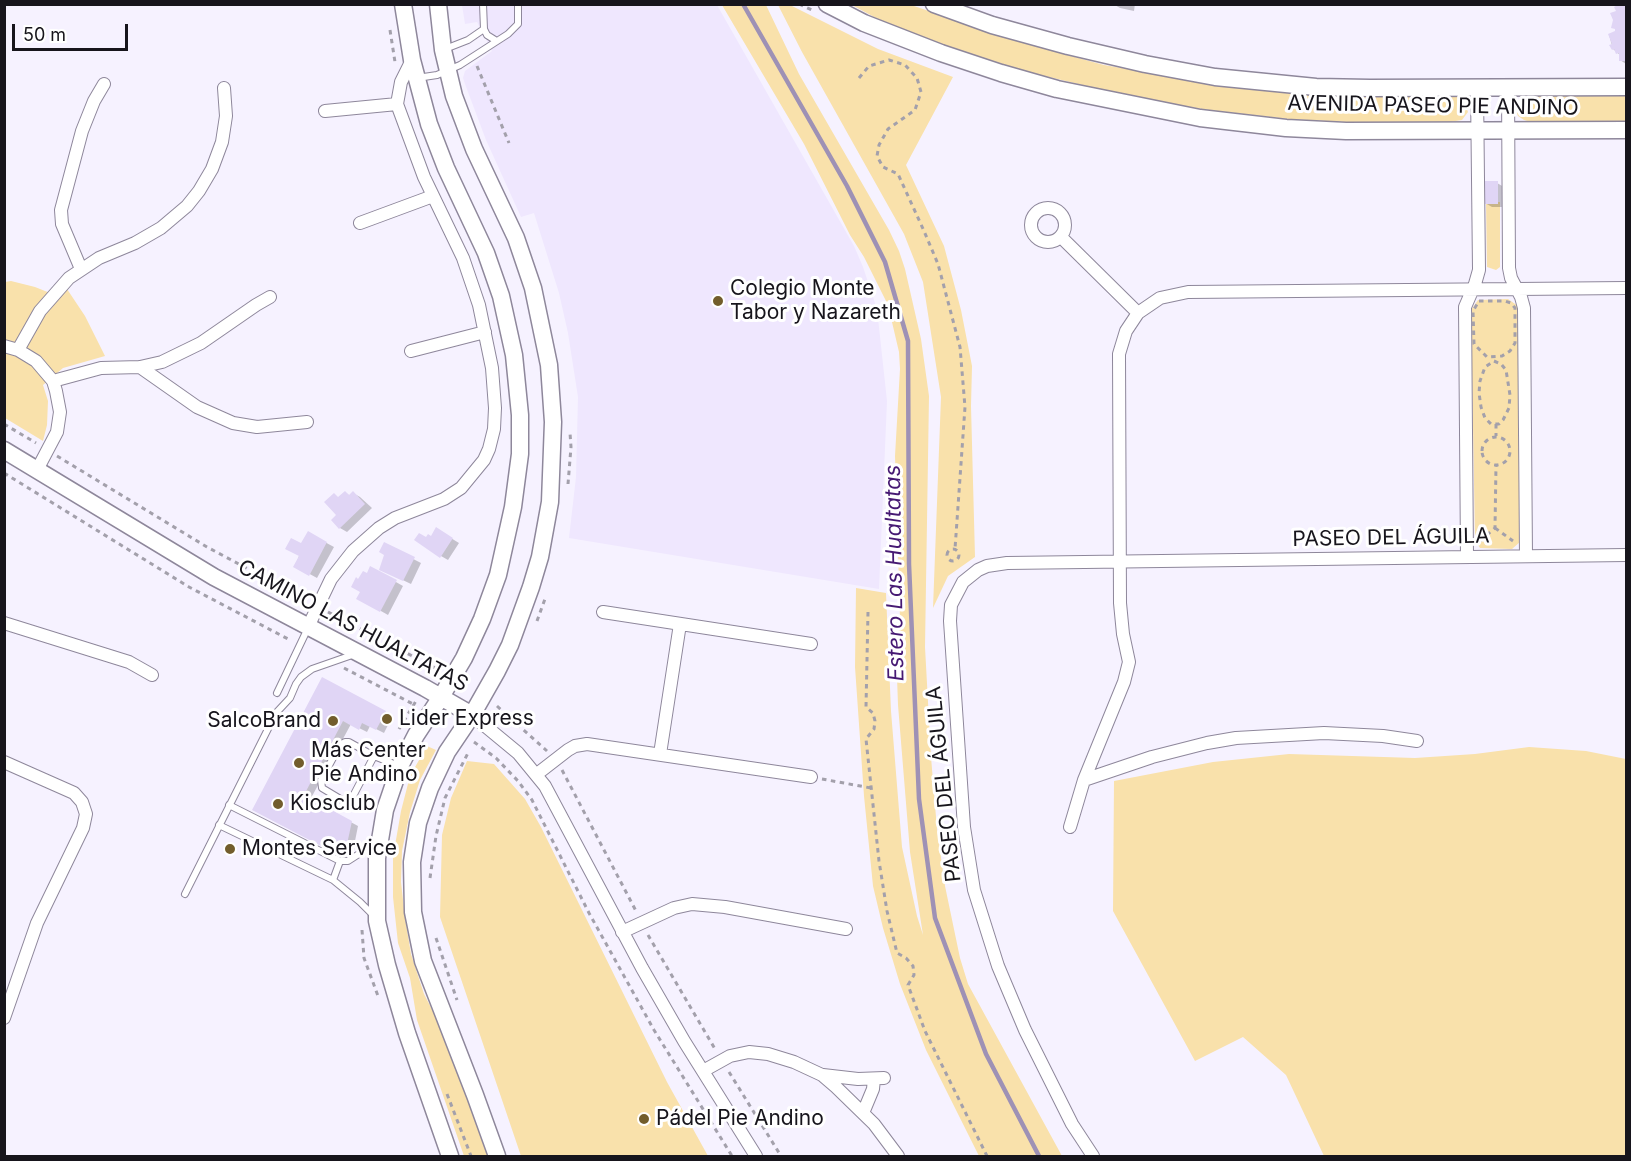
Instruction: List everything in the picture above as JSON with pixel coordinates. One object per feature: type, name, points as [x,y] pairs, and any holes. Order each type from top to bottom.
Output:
[{"type":"street","points":[[438,4],[443,50],[454,96],[474,149],[510,223],[525,261],[545,340],[553,423],[550,502],[540,557],[531,587],[510,645],[472,716],[447,752],[423,806],[412,862],[415,927],[423,961],[497,1156]]},
{"type":"street","name":"AVENIDA PASEO PIE ANDINO","points":[[827,4],[864,23],[1001,73],[1057,89],[1177,114],[1275,127],[1346,131],[1626,130]]},
{"type":"street","name":"AVENIDA PASEO PIE ANDINO","points":[[933,4],[992,25],[1068,46],[1215,77],[1316,87],[1478,89],[1626,87]]},
{"type":"street","points":[[401,6],[412,60],[435,142],[477,232],[501,296],[514,355],[520,415],[520,454],[513,507],[498,575],[473,639],[400,766],[389,795],[379,841],[376,875],[378,921],[387,966],[407,1033],[450,1156]]},
{"type":"street","points":[[308,627],[341,565],[365,538],[395,518],[453,494],[468,481],[484,460],[492,439],[495,408],[492,368],[471,279],[417,160],[398,104],[399,87],[412,60]]},
{"type":"street","points":[[81,269],[62,224],[61,210],[82,131],[94,101],[104,84]]},
{"type":"street","points":[[18,350],[33,322],[58,289],[81,269],[99,258],[135,243],[161,228],[187,206],[199,191],[212,169],[222,142],[226,116],[224,88]]},
{"type":"street","points":[[1508,88],[1509,268],[1524,308],[1526,553]]},
{"type":"street","points":[[1467,555],[1465,307],[1479,270],[1478,89]]},
{"type":"street","points":[[325,111],[398,104]]},
{"type":"street","points":[[360,223],[433,196]]},
{"type":"street","points":[[1061,237],[1138,313]]},
{"type":"street","points":[[1071,826],[1084,780],[1127,672],[1128,656],[1122,623],[1120,561],[1119,354],[1126,331],[1138,313],[1160,298],[1178,293],[1626,288]]},
{"type":"street","points":[[53,381],[101,368],[140,367],[162,362],[201,343],[270,297]]},
{"type":"street","points":[[411,351],[485,332]]},
{"type":"street","points":[[4,346],[18,350],[36,362],[53,381],[59,401],[59,422],[49,451],[37,470]]},
{"type":"street","points":[[140,367],[182,397],[223,420],[257,427],[307,422]]},
{"type":"street","name":"CAMINO LAS HUALTATAS","points":[[4,450],[168,551],[441,697],[472,716],[512,747],[537,774],[563,817],[622,932],[703,1071],[756,1156]]},
{"type":"street","name":"PASEO DEL ÁGUILA","points":[[1093,1156],[1072,1124],[1025,1030],[989,942],[974,890],[963,818],[950,611],[954,597],[963,582],[987,566],[1007,563],[1526,553],[1626,555]]},
{"type":"street","points":[[603,612],[812,644]]},
{"type":"street","points":[[5,624],[129,662],[152,675]]},
{"type":"street","points":[[660,754],[680,624]]},
{"type":"street","points":[[1084,780],[1152,757],[1236,738],[1324,733],[1383,736],[1416,741]]},
{"type":"street","points":[[537,774],[568,750],[581,744],[593,744],[811,777]]},
{"type":"street","points":[[4,762],[74,793],[82,802],[86,814],[83,828],[33,932],[4,1018]]},
{"type":"street","points":[[622,932],[674,908],[692,904],[846,929]]},
{"type":"street","points":[[703,1071],[730,1056],[749,1052],[781,1057],[822,1075],[863,1113],[898,1156]]},
{"type":"street","points":[[822,1075],[879,1079],[863,1113]]},
{"type":"lane","points":[[483,4],[484,29],[487,35],[495,40]]},
{"type":"lane","points":[[417,78],[427,78],[460,65],[495,40],[508,34],[518,24],[518,4]]},
{"type":"lane","points":[[443,50],[468,40],[484,29]]},
{"type":"lane","points":[[277,693],[308,627]]},
{"type":"lane","points":[[185,894],[276,713],[285,704],[296,684],[307,672],[358,653]]},
{"type":"lane","points":[[374,756],[352,798],[342,800],[322,788],[321,780],[340,745],[349,742],[374,756],[400,766]]},
{"type":"lane","points":[[229,805],[340,861],[348,861],[379,841]]},
{"type":"lane","points":[[219,825],[333,880],[360,902],[378,921]]},
{"type":"lane","points":[[333,880],[340,861]]},
{"type":"path","points":[[473,56],[509,143]]},
{"type":"path","points":[[905,65],[911,56]]},
{"type":"path","points":[[859,78],[869,66],[889,60],[905,65],[917,78],[921,92],[915,110],[888,129],[879,145],[877,156],[884,167],[898,174],[924,231],[938,264],[960,347],[965,407],[955,549]]},
{"type":"path","points":[[1494,359],[1485,367],[1479,393],[1485,418],[1491,424],[1503,420],[1509,408],[1510,395],[1506,370],[1494,359],[1487,357],[1474,344],[1473,311],[1479,302],[1505,301],[1511,303],[1515,308],[1515,343],[1510,351],[1494,359]]},
{"type":"path","points":[[4,424],[207,547],[439,670]]},
{"type":"path","points":[[1496,424],[1496,436]]},
{"type":"path","points":[[1496,436],[1504,439],[1510,452],[1506,460],[1496,465],[1485,460],[1481,451],[1484,442],[1496,436]]},
{"type":"path","points":[[1467,555],[1495,528],[1496,465]]},
{"type":"path","points":[[1495,528],[1526,553]]},
{"type":"path","points":[[868,612],[866,707],[873,713],[875,721],[874,729],[866,740],[885,900],[897,953],[913,966],[914,975],[908,985],[925,1031],[987,1156]]},
{"type":"path","points":[[474,742],[496,758],[532,800],[589,913],[654,1030],[732,1156]]},
{"type":"path","points":[[430,886],[440,817],[445,798],[462,762]]},
{"type":"path","points":[[811,777],[871,788]]},
{"type":"path","points":[[436,937],[459,1006]]},
{"type":"shaded area","name":"Colegio Monte Tabor y Nazareth","points":[[462,5],[717,5],[854,246],[877,309],[887,401],[879,589],[569,538],[576,477],[578,397],[568,333],[559,293],[534,213],[521,217],[486,140],[463,78],[465,71],[492,51],[477,22],[465,24]]},
{"type":"shaded area","points":[[722,5],[766,5],[799,74],[889,230],[905,269],[921,339],[929,396],[925,647],[937,829],[945,886],[960,958],[968,984],[1062,1156],[979,1156],[926,1050],[900,984],[883,928],[873,886],[864,796],[855,667],[856,588],[886,593],[891,711],[902,847],[923,935],[910,852],[898,705],[896,649],[900,618],[895,456],[899,352],[888,305],[864,257],[850,235],[804,144]]},
{"type":"shaded area","points":[[778,5],[790,5],[878,49],[953,77],[906,165],[944,246],[961,310],[972,366],[975,557],[948,576],[933,608],[941,397],[923,282],[904,234]]},
{"type":"shaded area","points":[[852,5],[911,5],[1027,44],[1104,65],[1220,85],[1285,93],[1402,97],[1458,96],[1463,99],[1468,112],[1462,120],[1449,122],[1365,123],[1289,119],[1141,99],[1024,71],[955,49],[887,24]]},
{"type":"shaded area","points":[[1528,95],[1626,95],[1626,121],[1534,123],[1518,116],[1515,109],[1520,99]]},
{"type":"shaded area","points":[[1486,202],[1500,202],[1500,267],[1496,270],[1487,267]]},
{"type":"shaded area","points":[[11,281],[60,297],[67,289],[85,316],[105,356],[63,368],[43,385],[48,401],[47,425],[43,441],[5,418],[5,282]]},
{"type":"shaded area","points":[[1508,299],[1518,306],[1520,542],[1512,549],[1480,548],[1475,540],[1471,310],[1478,300]]},
{"type":"shaded area","points":[[427,746],[436,750],[420,780],[410,812],[402,851],[401,882],[405,918],[411,954],[424,994],[453,1050],[490,1156],[464,1156],[417,1020],[410,978],[398,943],[393,897],[393,857],[410,776]]},
{"type":"shaded area","points":[[1529,747],[1586,751],[1626,759],[1626,1156],[1324,1156],[1286,1075],[1243,1037],[1195,1061],[1113,911],[1114,781],[1213,762],[1289,754],[1415,758]]},
{"type":"shaded area","points":[[467,761],[494,764],[525,799],[667,1082],[708,1156],[521,1156],[440,917],[442,835],[451,798]]},
{"type":"building","points":[[1626,4],[1626,61],[1619,61],[1619,53],[1616,54],[1609,45],[1612,44],[1608,34],[1615,31],[1611,28],[1613,20],[1610,13],[1616,11],[1614,7]]},
{"type":"building","points":[[1483,181],[1498,181],[1498,204],[1483,204]]},
{"type":"building","points":[[345,491],[349,495],[353,491],[365,504],[339,529],[331,520],[336,515],[324,502],[334,493],[338,497]]},
{"type":"building","points":[[436,527],[453,538],[440,558],[414,540],[419,533],[426,537],[428,534],[431,536]]},
{"type":"building","points":[[308,531],[327,542],[309,576],[293,567],[299,556],[285,549],[291,538],[301,543]]},
{"type":"building","points":[[384,542],[415,557],[403,581],[379,570],[384,555],[379,552]]},
{"type":"building","points":[[370,566],[397,580],[380,612],[356,599],[360,592],[351,587],[356,577],[358,579],[363,571],[367,573]]},
{"type":"building","name":"Más Center Pie Andino","points":[[322,677],[386,711],[376,730],[362,723],[359,730],[343,721],[304,795],[352,821],[344,858],[252,810]]},
{"type":"waterway","name":"Estero Las Hualtatas","points":[[743,4],[847,186],[885,262],[908,341],[909,564],[919,799],[935,918],[986,1054],[1039,1156]]},
{"type":"place","name":"Colegio Monte Tabor y Nazareth","points":[[718,301]]},
{"type":"place","name":"Lider Express","points":[[387,719]]},
{"type":"place","name":"SalcoBrand","points":[[333,721]]},
{"type":"place","name":"Más Center Pie Andino","points":[[299,763]]},
{"type":"place","name":"Kiosclub","points":[[278,804]]},
{"type":"place","name":"Montes Service","points":[[230,849]]},
{"type":"place","name":"Pádel Pie Andino","points":[[644,1119]]}]
